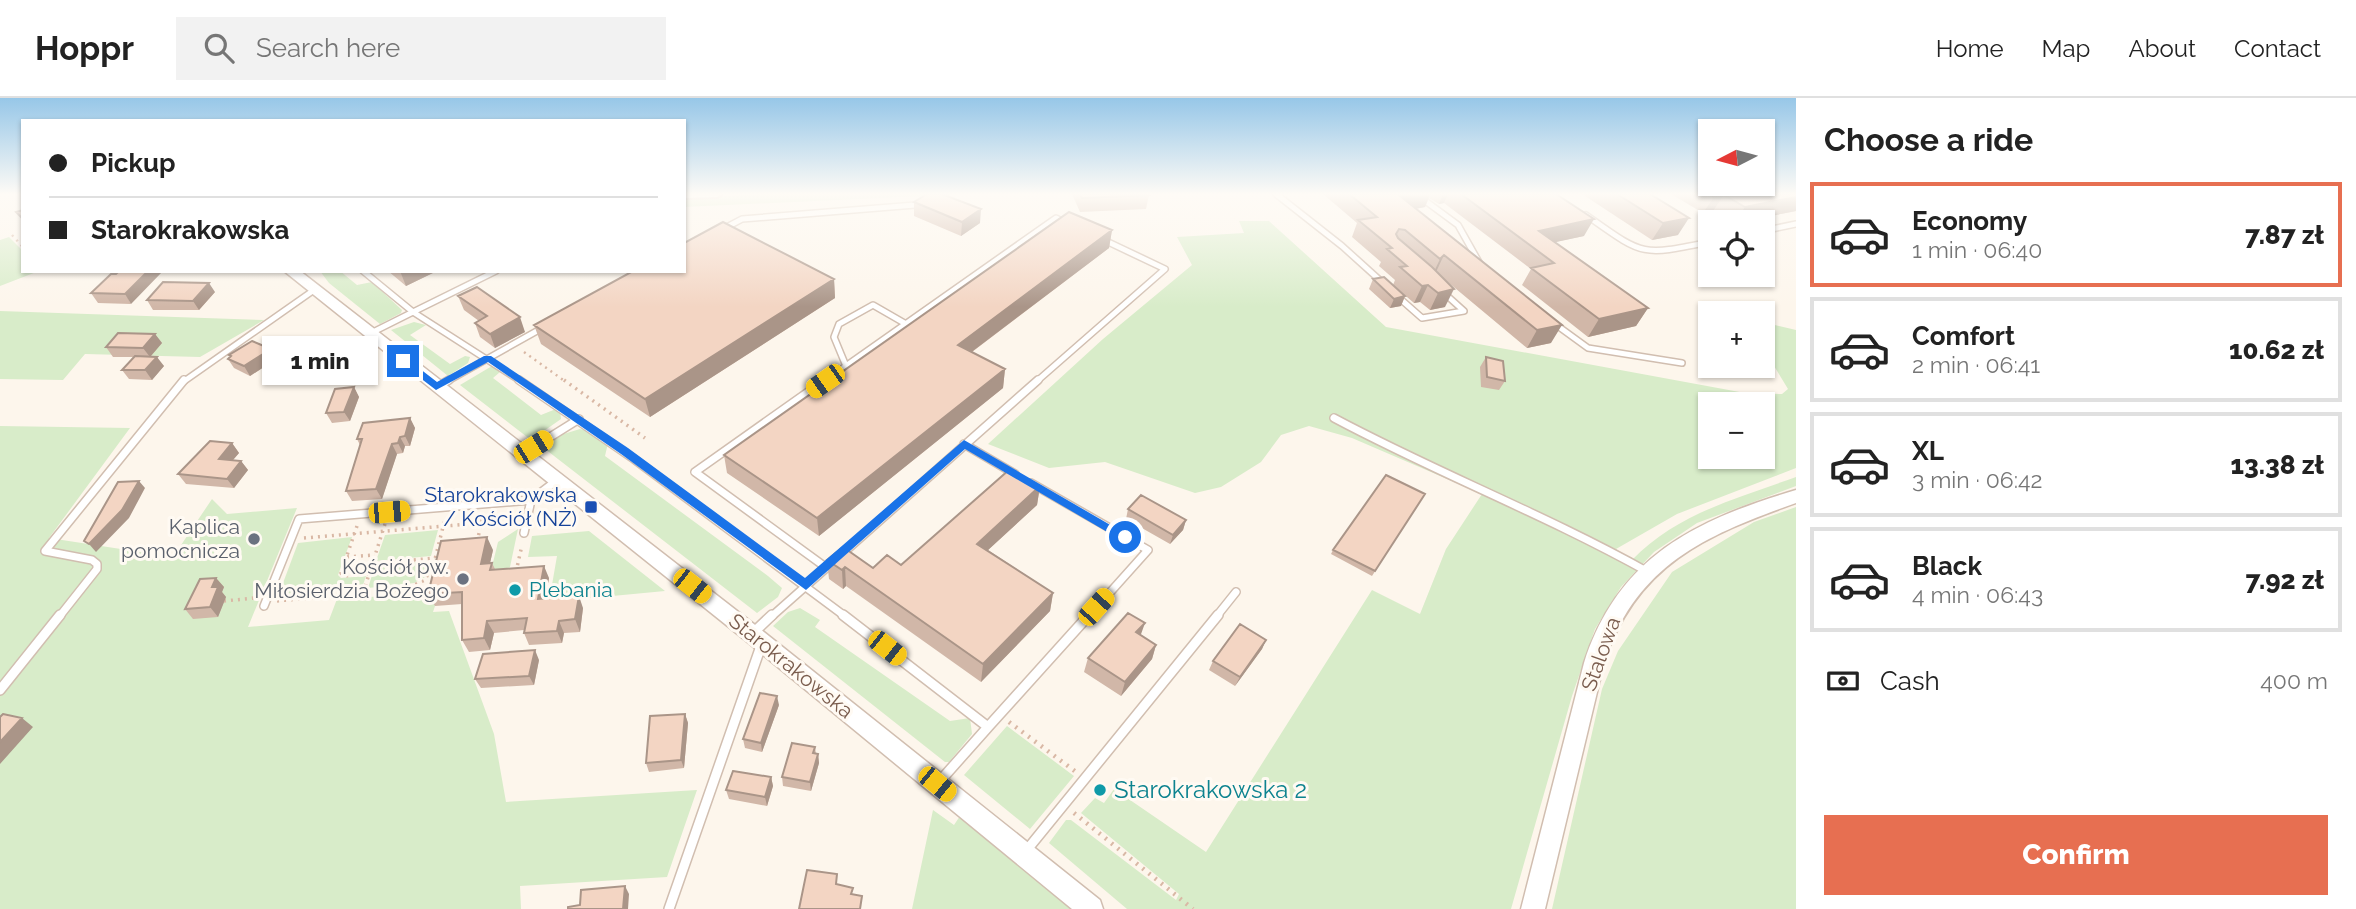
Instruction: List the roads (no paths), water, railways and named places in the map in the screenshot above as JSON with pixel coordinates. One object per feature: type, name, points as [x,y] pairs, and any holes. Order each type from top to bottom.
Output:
[{"type":"street","name":"Starokrakowska","points":[[293,273],[757,638],[1091,909]]},
{"type":"street","name":"Stalowa","points":[[1532,909],[1591,675],[1605,634],[1621,602],[1649,572],[1708,529],[1796,496]]},
{"type":"lane","points":[[824,566],[695,472],[1036,232]]},
{"type":"lane","points":[[1324,232],[1422,318],[1464,311],[1434,285]]},
{"type":"lane","points":[[1463,232],[1480,264],[1490,272]]},
{"type":"lane","points":[[1611,232],[1635,248],[1648,252],[1658,253],[1698,245]]},
{"type":"lane","points":[[669,909],[757,638],[824,566],[1165,269],[1093,235]]},
{"type":"lane","points":[[365,273],[413,312],[579,419],[806,585],[988,727]]},
{"type":"lane","points":[[369,334],[492,273]]},
{"type":"lane","points":[[0,690],[97,569],[97,564],[92,560],[53,555],[45,551],[47,548],[187,377],[314,290]]},
{"type":"lane","points":[[846,366],[834,337],[839,324],[873,305],[906,324]]},
{"type":"lane","points":[[1551,320],[1588,348],[1682,363]]},
{"type":"lane","points":[[436,387],[550,324]]},
{"type":"lane","points":[[1334,418],[1384,446],[1598,542],[1649,572]]},
{"type":"lane","points":[[522,454],[579,419]]},
{"type":"lane","points":[[937,784],[1147,550],[964,444]]},
{"type":"lane","points":[[266,602],[299,519],[531,500],[556,480]]},
{"type":"lane","points":[[524,533],[531,500]]},
{"type":"lane","points":[[1024,855],[1236,592]]},
{"type":"place","name":"Starokrakowska / Kościół (NŻ)","points":[[591,507]]},
{"type":"place","name":"Kaplica pomocnicza","points":[[254,539]]},
{"type":"place","name":"Kościół pw. Miłosierdzia Bożego","points":[[463,579]]},
{"type":"place","name":"Plebania","points":[[515,590]]},
{"type":"place","name":"Starokrakowska 2","points":[[1100,790]]}]
